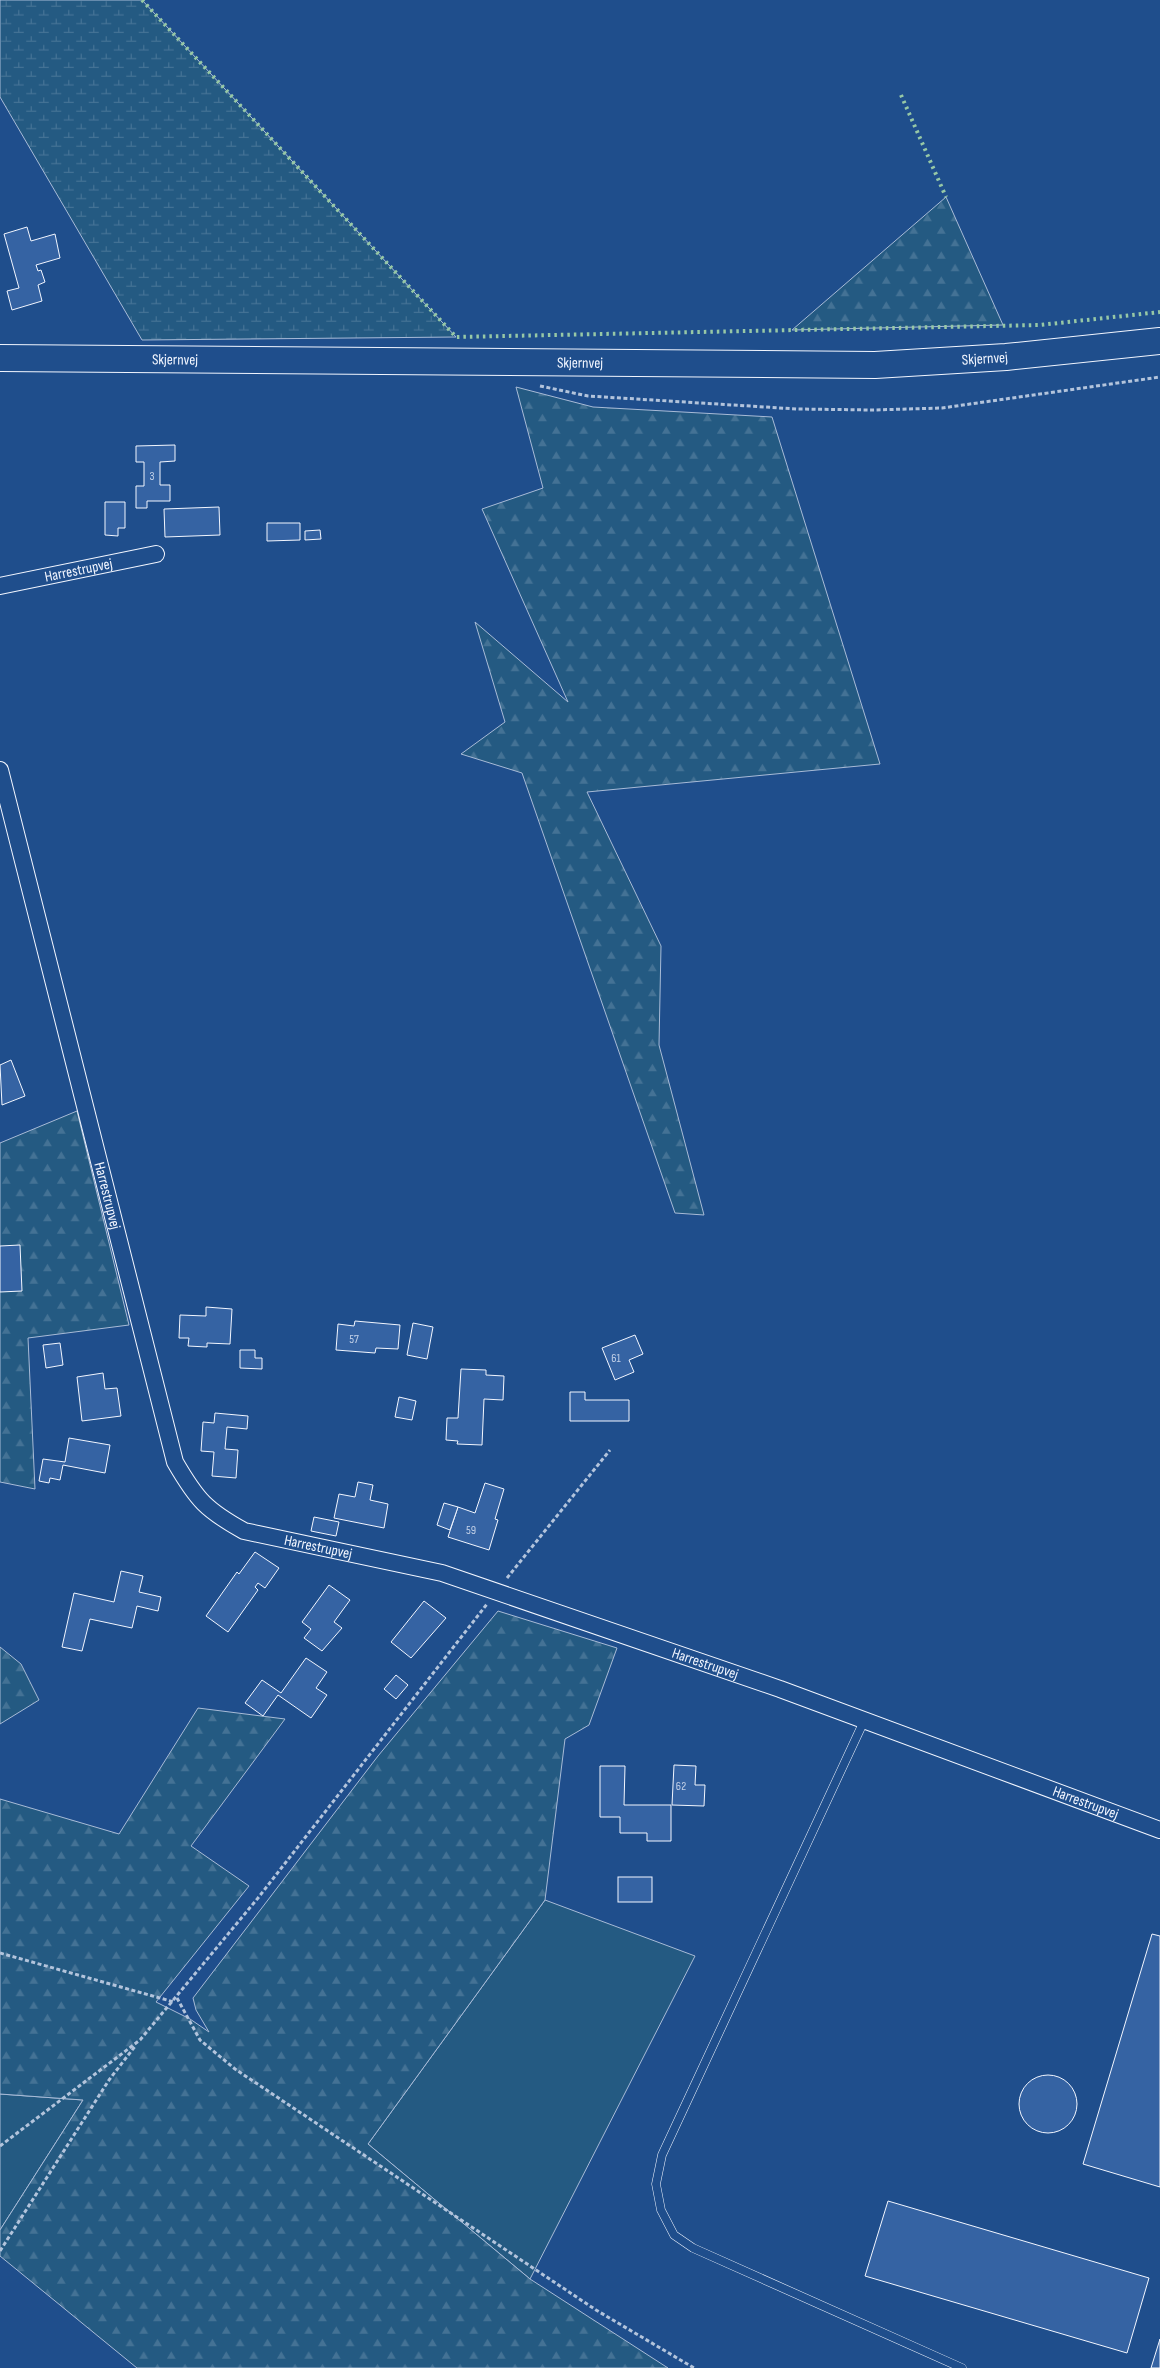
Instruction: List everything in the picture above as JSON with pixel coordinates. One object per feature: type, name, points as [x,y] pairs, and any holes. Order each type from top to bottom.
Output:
[{"type":"main road","name":"Skjernvej","points":[[0,358],[875,364],[1006,357],[1160,341]]},
{"type":"street","name":"Harrestrupvej","points":[[0,586],[156,554]]},
{"type":"street","name":"Harrestrupvej","points":[[0,770],[175,1462],[193,1494],[216,1515],[244,1531],[442,1573],[780,1689],[1160,1830]]},
{"type":"lane","points":[[864,1721],[662,2155],[656,2184],[661,2210],[674,2235],[692,2248],[962,2368]]},
{"type":"path","points":[[537,385],[588,396],[797,409],[873,410],[942,408],[1160,377]]},
{"type":"path","points":[[0,2251],[109,2080],[258,1898],[610,1450]]},
{"type":"path","points":[[0,1953],[175,2000],[200,2040],[235,2069],[596,2310],[694,2368]]},
{"type":"path","points":[[0,2146],[140,2040]]},
{"type":"green space","points":[[0,0],[142,0],[456,337],[142,340],[0,97]]},
{"type":"green space","points":[[946,197],[1003,325],[792,330]]},
{"type":"green space","points":[[516,387],[593,407],[772,417],[880,764],[587,792],[661,946],[659,1045],[704,1215],[675,1213],[522,773],[461,754],[505,722],[475,622],[568,702],[482,509],[543,488]]},
{"type":"green space","points":[[77,1111],[129,1325],[28,1338],[35,1489],[0,1482],[0,1143]]},
{"type":"green space","points":[[498,1611],[617,1648],[589,1725],[565,1739],[545,1900],[368,2144],[530,2279],[668,2368],[137,2368],[0,2256],[0,2230],[83,2100],[0,2094],[0,1799],[119,1834],[198,1708],[285,1719],[191,1846],[249,1886],[156,2002],[190,2019],[209,2032],[196,2010],[193,1998],[378,1756]]},
{"type":"green space","points":[[0,1647],[21,1664],[39,1700],[0,1724]]},
{"type":"green space","points":[[545,1900],[695,1956],[530,2279],[368,2144]]},
{"type":"green space","points":[[0,2094],[83,2100],[0,2230]]},
{"type":"building","points":[[27,227],[31,241],[55,234],[60,258],[36,265],[38,271],[41,270],[45,282],[38,285],[42,301],[12,310],[7,291],[19,288],[4,234]]},
{"type":"building","points":[[175,445],[175,461],[160,462],[160,485],[170,485],[170,501],[147,501],[147,508],[136,508],[136,486],[144,486],[144,462],[136,462],[136,446]]},
{"type":"building","points":[[105,502],[125,502],[125,528],[118,528],[118,536],[105,535]]},
{"type":"building","points":[[219,507],[220,535],[165,537],[164,509]]},
{"type":"building","points":[[267,523],[300,523],[300,540],[267,541]]},
{"type":"building","points":[[320,530],[321,539],[305,540],[305,531]]},
{"type":"building","points":[[11,1060],[25,1096],[2,1105],[0,1065]]},
{"type":"building","points":[[20,1245],[22,1291],[0,1292],[0,1246]]},
{"type":"building","points":[[206,1307],[232,1309],[230,1344],[207,1343],[207,1347],[188,1346],[189,1338],[179,1338],[180,1315],[206,1316]]},
{"type":"building","points":[[355,1321],[400,1325],[398,1349],[376,1348],[375,1353],[336,1350],[338,1324],[354,1326]]},
{"type":"building","points":[[413,1323],[433,1327],[427,1359],[407,1355]]},
{"type":"building","points":[[635,1335],[643,1354],[629,1360],[634,1372],[615,1380],[602,1348]]},
{"type":"building","points":[[60,1343],[63,1365],[46,1368],[43,1345]]},
{"type":"building","points":[[240,1350],[255,1350],[255,1358],[262,1358],[262,1369],[240,1368]]},
{"type":"building","points":[[461,1369],[486,1370],[486,1375],[504,1376],[503,1400],[484,1399],[482,1445],[457,1444],[458,1441],[446,1440],[447,1418],[458,1418]]},
{"type":"building","points":[[103,1373],[105,1389],[117,1388],[121,1416],[82,1421],[77,1377]]},
{"type":"building","points":[[570,1392],[585,1392],[585,1400],[629,1400],[629,1421],[570,1421]]},
{"type":"building","points":[[399,1397],[416,1401],[412,1420],[395,1417]]},
{"type":"building","points":[[215,1413],[248,1416],[247,1429],[227,1427],[225,1449],[238,1450],[236,1478],[212,1476],[214,1452],[201,1451],[203,1422],[214,1423]]},
{"type":"building","points":[[69,1438],[110,1445],[105,1473],[63,1465],[60,1480],[50,1478],[49,1483],[39,1481],[43,1459],[65,1462]]},
{"type":"building","points":[[358,1482],[373,1485],[370,1500],[388,1504],[384,1528],[334,1518],[339,1494],[355,1497]]},
{"type":"building","points":[[485,1483],[504,1489],[495,1519],[498,1520],[489,1550],[448,1537],[458,1507],[475,1513]]},
{"type":"building","points":[[444,1503],[458,1507],[450,1530],[437,1525]]},
{"type":"building","points":[[314,1517],[339,1522],[336,1536],[311,1531]]},
{"type":"building","points":[[255,1552],[279,1568],[265,1588],[258,1583],[255,1587],[258,1590],[228,1632],[206,1616],[237,1572],[239,1574]]},
{"type":"building","points":[[121,1571],[143,1576],[139,1592],[161,1597],[158,1611],[137,1606],[132,1628],[90,1619],[82,1651],[62,1647],[74,1593],[114,1602]]},
{"type":"building","points":[[329,1585],[350,1600],[334,1622],[342,1628],[322,1651],[304,1638],[311,1629],[302,1622]]},
{"type":"building","points":[[424,1601],[446,1618],[411,1658],[391,1642]]},
{"type":"building","points":[[306,1658],[327,1672],[316,1688],[327,1695],[311,1718],[278,1695],[263,1716],[245,1703],[262,1680],[281,1693]]},
{"type":"building","points":[[396,1675],[408,1685],[396,1699],[384,1689]]},
{"type":"building","points":[[674,1765],[696,1766],[695,1785],[705,1785],[704,1806],[672,1805]]},
{"type":"building","points":[[600,1766],[625,1766],[624,1805],[671,1805],[671,1841],[647,1841],[647,1833],[620,1833],[620,1817],[600,1817]]},
{"type":"building","points":[[618,1877],[652,1877],[652,1902],[618,1902]]},
{"type":"building","points":[[1152,1934],[1160,1936],[1160,2187],[1083,2164]]},
{"type":"building","points":[[1042,2075],[1054,2075],[1069,2083],[1077,2098],[1077,2110],[1069,2125],[1054,2133],[1042,2133],[1027,2125],[1019,2110],[1019,2098],[1027,2083]]},
{"type":"building","points":[[888,2201],[1149,2278],[1127,2353],[865,2276]]},
{"type":"building","points":[[1160,2339],[1160,2368],[1151,2368]]},
{"type":"hedge","points":[[142,0],[456,337],[1040,325],[1160,312]]},
{"type":"hedge","points":[[901,95],[946,197]]}]
